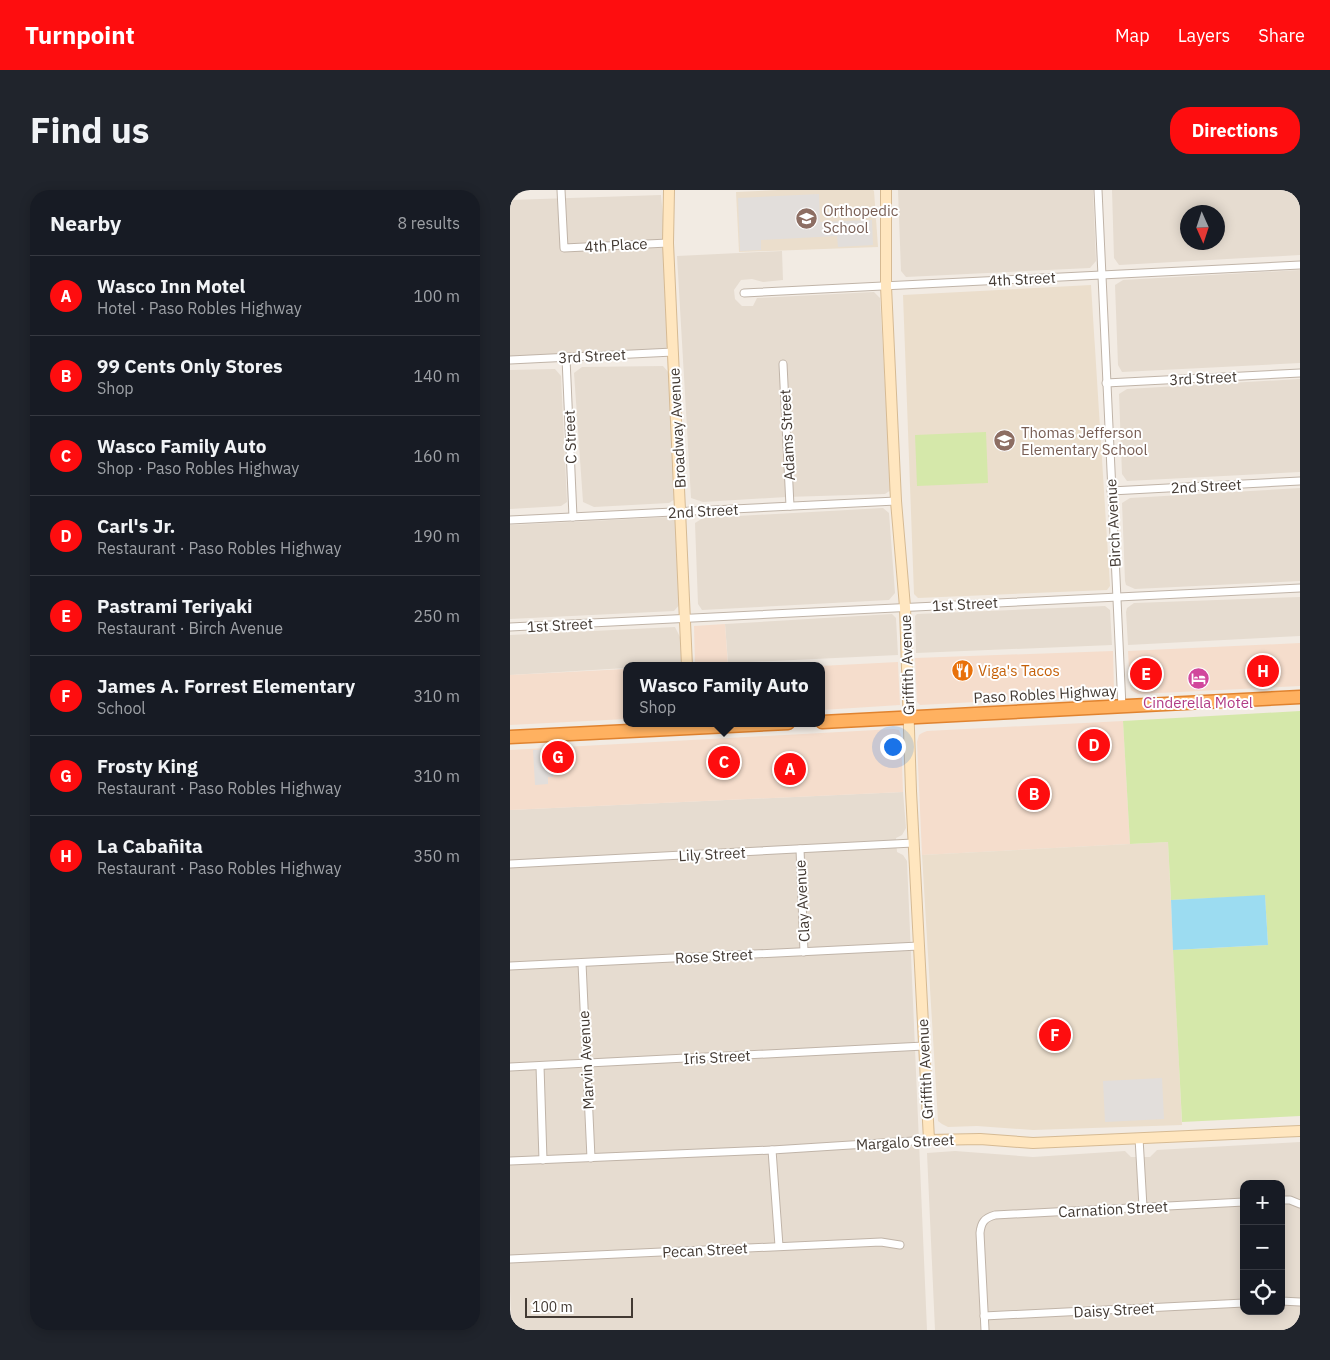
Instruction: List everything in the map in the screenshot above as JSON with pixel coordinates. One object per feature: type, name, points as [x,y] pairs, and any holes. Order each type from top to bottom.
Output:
[{"type":"highway","name":"Paso Robles Highway","points":[[825,722],[1300,697]]},
{"type":"highway","points":[[510,737],[674,727]]},
{"type":"street","name":"4th Place","points":[[561,190],[564,248],[668,243]]},
{"type":"street","name":"Broadway Avenue","points":[[669,190],[668,243],[688,662]]},
{"type":"street","name":"Griffith Avenue","points":[[886,190],[886,286],[896,501],[905,607],[908,718],[929,1140]]},
{"type":"street","name":"Birch Avenue","points":[[1098,190],[1122,707]]},
{"type":"street","name":"4th Street","points":[[744,293],[1300,265]]},
{"type":"street","name":"3rd Street","points":[[510,360],[673,352]]},
{"type":"street","name":"C Street","points":[[566,358],[573,517]]},
{"type":"street","name":"Adams Street","points":[[784,364],[790,506]]},
{"type":"street","name":"3rd Street","points":[[1106,383],[1300,373]]},
{"type":"street","name":"2nd Street","points":[[1111,491],[1300,481]]},
{"type":"street","name":"2nd Street","points":[[510,520],[896,501]]},
{"type":"street","name":"1st Street","points":[[510,627],[1300,588]]},
{"type":"street","name":"Lily Street","points":[[510,864],[914,844]]},
{"type":"street","name":"Clay Avenue","points":[[800,850],[804,952]]},
{"type":"street","name":"Rose Street","points":[[510,966],[919,946]]},
{"type":"street","name":"Marvin Avenue","points":[[582,963],[591,1158]]},
{"type":"street","name":"Iris Street","points":[[510,1067],[924,1046]]},
{"type":"street","points":[[540,1066],[543,1160]]},
{"type":"street","name":"Margalo Street","points":[[510,1162],[772,1150],[929,1140],[980,1139],[1033,1143],[1300,1131]]},
{"type":"street","points":[[1140,1138],[1143,1207]]},
{"type":"street","points":[[772,1150],[779,1246]]},
{"type":"street","points":[[1285,1200],[1300,1204]]},
{"type":"street","name":"Carnation Street","points":[[984,1316],[980,1233],[983,1221],[988,1216],[995,1214],[1240,1202]]},
{"type":"street","name":"Pecan Street","points":[[510,1259],[881,1242],[900,1245]]},
{"type":"street","points":[[1285,1302],[1300,1302]]},
{"type":"street","name":"Daisy Street","points":[[984,1316],[1240,1303]]},
{"type":"street","points":[[984,1316],[985,1330]]},
{"type":"shaded area","name":"Orthopedic School","points":[[873,190],[878,247],[739,252],[736,192]]},
{"type":"shaded area","points":[[898,190],[1093,190],[1096,261],[1090,268],[906,277],[901,271]]},
{"type":"shaded area","points":[[1112,190],[1300,190],[1300,255],[1119,265],[1114,258]]},
{"type":"shaded area","points":[[819,194],[820,222],[872,220],[873,245],[838,247],[837,236],[761,240],[761,250],[740,251],[738,198]]},
{"type":"shaded area","points":[[661,195],[667,260],[671,342],[665,349],[510,356],[510,200]]},
{"type":"shaded area","points":[[782,251],[783,280],[763,282],[752,279],[741,280],[734,290],[735,299],[742,306],[753,306],[757,298],[874,292],[880,298],[891,490],[885,494],[703,502],[691,498],[677,256]]},
{"type":"shaded area","points":[[1300,270],[1300,363],[1122,372],[1118,365],[1115,285],[1123,280]]},
{"type":"shaded area","name":"Thomas Jefferson Elementary School","points":[[1091,285],[1110,586],[1107,590],[918,598],[914,594],[903,295]]},
{"type":"shaded area","points":[[663,366],[669,373],[675,499],[669,503],[594,507],[583,502],[574,373],[582,367]]},
{"type":"shaded area","points":[[555,369],[561,376],[567,502],[561,506],[510,509],[510,370]]},
{"type":"shaded area","points":[[1300,379],[1300,472],[1127,481],[1122,474],[1119,394],[1127,389]]},
{"type":"shaded area","points":[[1300,488],[1300,581],[1135,589],[1126,585],[1122,503],[1130,498]]},
{"type":"shaded area","points":[[883,508],[889,513],[895,593],[889,600],[702,610],[698,604],[695,523],[703,518]]},
{"type":"shaded area","points":[[670,517],[677,522],[680,604],[674,611],[510,619],[510,525]]},
{"type":"shaded area","points":[[1300,597],[1300,636],[1128,645],[1126,612],[1127,608],[1134,603]]},
{"type":"shaded area","points":[[1105,606],[1110,610],[1112,645],[916,653],[915,616],[917,614]]},
{"type":"shaded area","points":[[892,614],[896,618],[898,655],[728,662],[725,624]]},
{"type":"shaded area","points":[[725,624],[728,662],[695,662],[694,626]]},
{"type":"shaded area","points":[[675,627],[680,637],[684,662],[623,662],[623,668],[510,675],[510,635]]},
{"type":"shaded area","points":[[1300,643],[1300,686],[1138,694],[1131,690],[1128,651]]},
{"type":"shaded area","points":[[1113,651],[1114,690],[1110,695],[920,705],[917,702],[915,658]]},
{"type":"shaded area","points":[[898,662],[900,705],[825,710],[825,666]]},
{"type":"shaded area","points":[[623,669],[623,719],[510,725],[510,675]]},
{"type":"shaded area","points":[[1123,721],[1130,844],[922,855],[917,742],[919,735],[922,733],[927,731]]},
{"type":"shaded area","points":[[899,730],[901,735],[903,792],[510,810],[510,750]]},
{"type":"shaded area","points":[[552,749],[553,777],[548,777],[548,784],[535,785],[533,750]]},
{"type":"shaded area","points":[[903,792],[906,828],[902,835],[896,838],[897,852],[903,855],[907,861],[927,1330],[512,1330],[510,1291],[510,810]]},
{"type":"shaded area","points":[[1168,842],[1182,1125],[1033,1130],[977,1126],[948,1127],[938,1121],[922,855]]},
{"type":"shaded area","points":[[1162,1078],[1164,1119],[1105,1122],[1103,1081]]},
{"type":"shaded area","points":[[1300,1142],[1300,1330],[935,1330],[927,1153],[955,1151],[1033,1157],[1125,1151],[1131,1157],[1150,1157],[1157,1150]]},
{"type":"green space","points":[[986,432],[988,483],[917,486],[915,435]]},
{"type":"green space","points":[[1300,711],[1300,1116],[1182,1122],[1173,950],[1268,945],[1265,896],[1171,900],[1168,842],[1130,844],[1123,721]]},
{"type":"water","points":[[1265,895],[1268,945],[1173,950],[1171,900]]},
{"type":"place","name":"Orthopedic School","points":[[807,219]]},
{"type":"place","name":"Thomas Jefferson Elementary School","points":[[1005,441]]},
{"type":"place","name":"Viga's Tacos","points":[[962,670]]},
{"type":"place","name":"La Cabañita","points":[[1263,671]]},
{"type":"place","name":"Pastrami Teriyaki","points":[[1146,674]]},
{"type":"place","name":"Cinderella Motel","points":[[1198,679]]},
{"type":"place","name":"Carl's Jr.","points":[[1094,745]]},
{"type":"place","name":"Frosty King","points":[[558,757]]},
{"type":"place","name":"Wasco Family Auto","points":[[724,762]]},
{"type":"place","name":"Wasco Inn Motel","points":[[790,769]]},
{"type":"place","name":"99 Cents Only Stores","points":[[1034,794]]},
{"type":"place","name":"James A. Forrest Elementary","points":[[1055,1035]]}]
